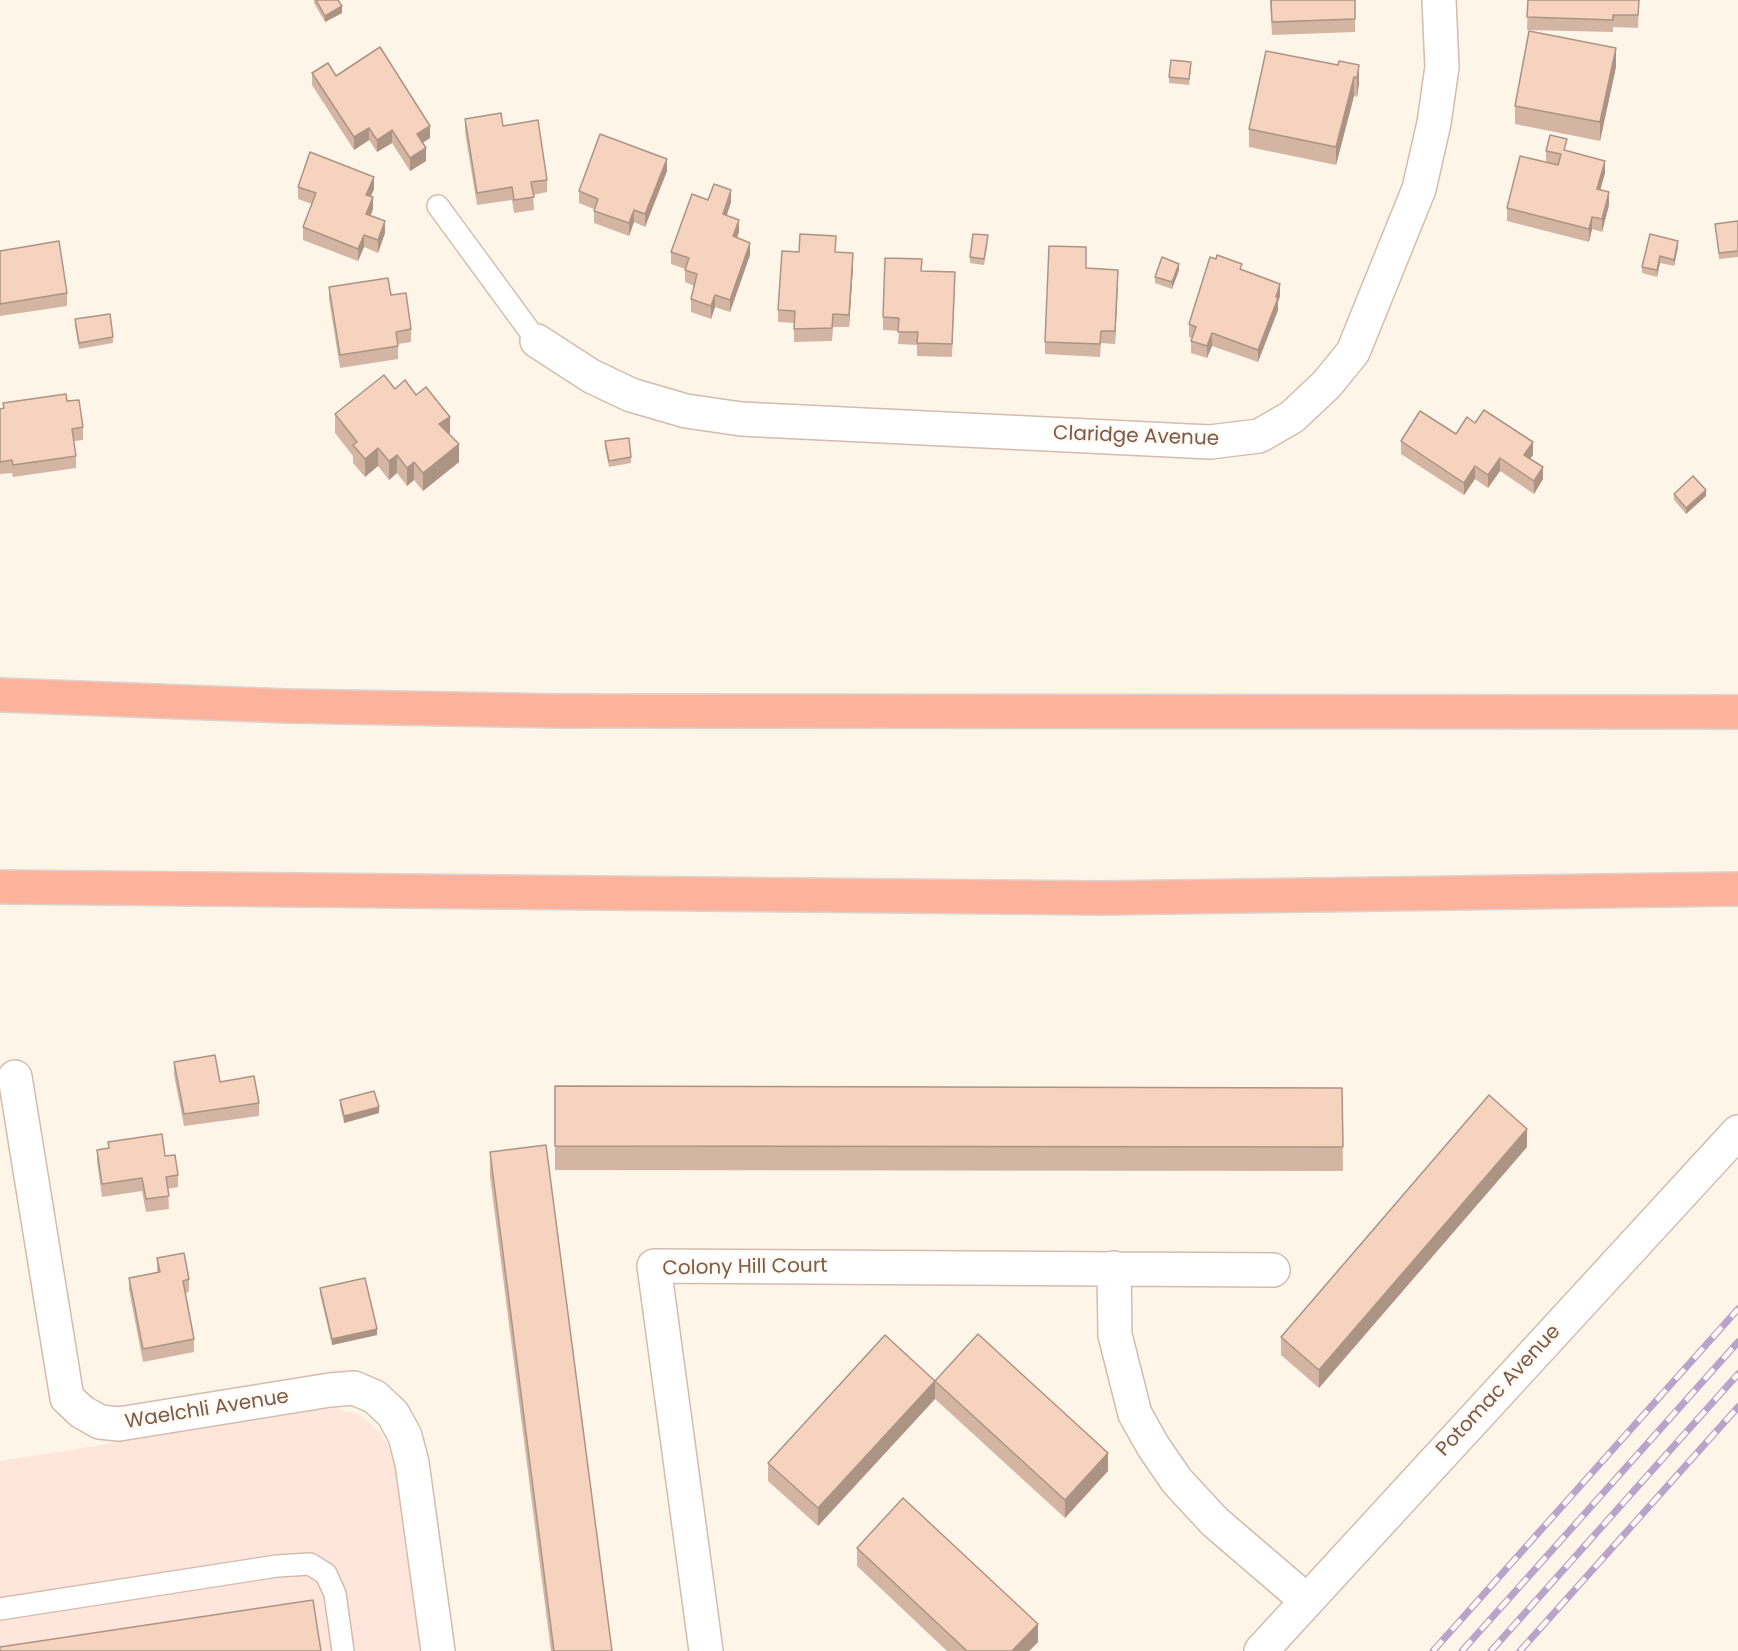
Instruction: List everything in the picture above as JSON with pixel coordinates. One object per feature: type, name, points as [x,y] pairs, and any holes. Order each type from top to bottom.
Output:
[{"type":"highway","points":[[0,695],[287,706],[560,711],[1738,712]]},
{"type":"highway","points":[[0,886],[1102,898],[1738,889]]},
{"type":"street","name":"Claridge Avenue","points":[[537,341],[591,376],[631,395],[686,411],[741,419],[1210,442],[1259,436],[1292,417],[1327,384],[1353,352],[1419,189],[1434,123],[1442,67],[1439,0]]},
{"type":"street","name":"Waelchli Avenue","points":[[15,1077],[67,1398],[82,1412],[100,1422],[119,1424],[330,1390],[354,1388],[375,1397],[393,1414],[405,1436],[412,1463],[438,1651]]},
{"type":"street","name":"Potomac Avenue","points":[[1261,1651],[1738,1132]]},
{"type":"street","name":"Colony Hill Court","points":[[706,1651],[654,1266],[1273,1270]]},
{"type":"street","points":[[1114,1268],[1115,1335],[1135,1414],[1153,1446],[1177,1481],[1215,1522],[1306,1600]]},
{"type":"lane","points":[[438,207],[537,341]]},
{"type":"lane","points":[[0,1609],[277,1566],[310,1564],[326,1574],[335,1594],[343,1651]]},
{"type":"shaded area","points":[[333,1408],[359,1414],[381,1433],[393,1456],[421,1651],[0,1651],[0,1461]]},
{"type":"building","points":[[316,0],[338,0],[342,6],[325,16]]},
{"type":"building","points":[[1271,0],[1355,0],[1355,19],[1272,22]]},
{"type":"building","points":[[1528,0],[1639,0],[1638,15],[1613,15],[1613,20],[1527,17]]},
{"type":"building","points":[[1529,31],[1616,48],[1600,122],[1515,106]]},
{"type":"building","points":[[380,47],[430,126],[417,134],[426,148],[410,158],[392,130],[377,140],[369,128],[354,137],[312,73],[328,63],[336,76]]},
{"type":"building","points":[[1266,51],[1338,65],[1339,61],[1359,65],[1336,147],[1249,129]]},
{"type":"building","points":[[1171,60],[1191,62],[1189,79],[1169,77]]},
{"type":"building","points":[[501,113],[503,126],[538,120],[547,180],[531,182],[534,197],[514,200],[512,187],[477,193],[465,119]]},
{"type":"building","points":[[600,134],[667,159],[645,214],[634,210],[629,223],[594,211],[598,199],[579,191]]},
{"type":"building","points":[[1550,135],[1567,139],[1564,150],[1605,161],[1597,189],[1609,192],[1602,219],[1592,217],[1589,229],[1507,208],[1520,156],[1558,165],[1561,154],[1546,151]]},
{"type":"building","points":[[310,152],[374,177],[366,195],[373,197],[366,214],[385,221],[378,240],[364,235],[358,249],[303,227],[316,193],[298,187]]},
{"type":"building","points":[[714,184],[731,190],[723,214],[739,220],[733,236],[750,243],[730,300],[715,295],[711,306],[691,299],[697,274],[685,270],[689,258],[671,252],[692,194],[708,200]]},
{"type":"building","points":[[1738,221],[1738,251],[1719,253],[1715,224]]},
{"type":"building","points":[[800,234],[836,236],[835,252],[853,253],[849,315],[833,314],[832,328],[794,329],[795,311],[778,310],[782,251],[799,252]]},
{"type":"building","points":[[973,234],[988,235],[984,259],[970,257]]},
{"type":"building","points":[[1650,234],[1678,241],[1674,260],[1660,256],[1657,270],[1642,267]]},
{"type":"building","points":[[59,241],[67,293],[0,304],[0,251]]},
{"type":"building","points":[[1049,246],[1086,247],[1086,268],[1118,270],[1115,331],[1101,331],[1100,344],[1045,342]]},
{"type":"building","points":[[1217,255],[1242,264],[1240,269],[1280,284],[1276,297],[1278,298],[1258,350],[1212,333],[1207,346],[1191,341],[1196,327],[1189,324],[1210,257],[1216,259]]},
{"type":"building","points":[[1162,257],[1179,264],[1172,282],[1155,277]]},
{"type":"building","points":[[885,258],[922,259],[921,271],[955,272],[952,344],[917,343],[918,332],[898,332],[899,318],[883,317]]},
{"type":"building","points":[[388,278],[391,295],[406,293],[411,329],[396,332],[398,346],[340,355],[329,287]]},
{"type":"building","points":[[110,314],[113,337],[79,343],[75,319]]},
{"type":"building","points":[[384,375],[395,389],[405,380],[416,395],[426,387],[450,417],[439,424],[459,444],[423,473],[414,462],[407,468],[397,455],[389,461],[378,448],[365,459],[353,445],[357,442],[335,414]]},
{"type":"building","points":[[66,394],[67,401],[79,400],[83,427],[72,429],[76,456],[13,465],[12,460],[0,462],[0,409],[4,408],[3,403]]},
{"type":"building","points":[[1484,410],[1533,442],[1524,455],[1543,467],[1534,481],[1500,458],[1488,475],[1475,466],[1464,483],[1401,441],[1420,411],[1456,434],[1467,417],[1475,423]]},
{"type":"building","points":[[629,438],[631,457],[609,461],[605,441]]},
{"type":"building","points":[[1693,476],[1706,490],[1686,508],[1674,494]]},
{"type":"building","points":[[215,1055],[220,1082],[254,1076],[259,1103],[184,1114],[174,1062]]},
{"type":"building","points":[[555,1086],[1342,1088],[1343,1147],[555,1146]]},
{"type":"building","points":[[374,1091],[379,1107],[344,1116],[340,1100]]},
{"type":"building","points":[[1489,1095],[1527,1129],[1319,1370],[1281,1337]]},
{"type":"building","points":[[162,1134],[165,1156],[175,1155],[178,1175],[166,1177],[169,1196],[146,1199],[142,1178],[102,1184],[97,1150],[109,1148],[108,1142]]},
{"type":"building","points":[[546,1145],[612,1651],[554,1651],[490,1152]]},
{"type":"building","points":[[184,1253],[189,1279],[183,1281],[194,1339],[143,1349],[129,1278],[160,1272],[157,1258]]},
{"type":"building","points":[[365,1278],[377,1329],[332,1339],[320,1288]]},
{"type":"building","points":[[978,1334],[1108,1453],[1065,1500],[935,1381]]},
{"type":"building","points":[[885,1335],[935,1381],[818,1508],[768,1463]]},
{"type":"building","points":[[903,1498],[1038,1624],[1012,1651],[967,1651],[857,1548]]},
{"type":"building","points":[[313,1600],[321,1651],[0,1651],[0,1647]]},
{"type":"railway","points":[[1433,1651],[1738,1309]]},
{"type":"railway","points":[[1462,1651],[1738,1342]]},
{"type":"railway","points":[[1491,1651],[1738,1374]]},
{"type":"railway","points":[[1520,1651],[1738,1407]]}]
